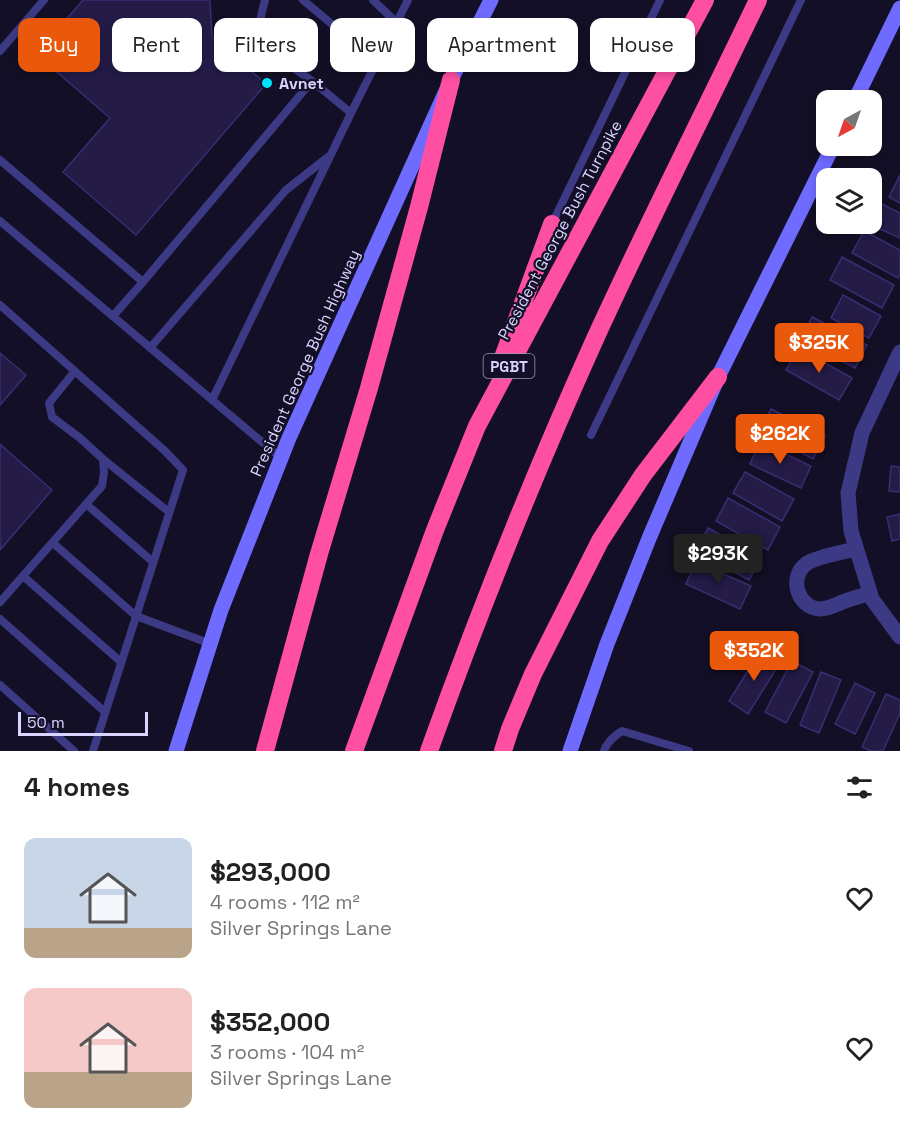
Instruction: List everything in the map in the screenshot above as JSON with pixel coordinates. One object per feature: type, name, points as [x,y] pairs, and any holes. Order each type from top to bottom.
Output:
[{"type":"highway","name":"President George Bush Turnpike","points":[[354,751],[435,530],[477,426],[705,0]]},
{"type":"highway","points":[[429,751],[493,583],[570,398],[624,279],[758,0]]},
{"type":"highway","points":[[265,751],[319,554],[369,388],[451,80]]},
{"type":"highway","points":[[477,426],[552,224]]},
{"type":"highway","points":[[504,751],[510,729],[533,674],[600,542],[643,475],[718,377]]},
{"type":"main road","name":"President George Bush Highway","points":[[176,751],[222,610],[281,459],[451,80],[491,0]]},
{"type":"main road","points":[[860,90],[900,8]]},
{"type":"main road","points":[[570,751],[606,644],[718,377],[828,156]]},
{"type":"street","points":[[900,352],[862,433],[848,493],[851,531],[872,599],[900,638]]},
{"type":"street","points":[[856,549],[811,561],[805,565],[797,578],[797,592],[811,607],[824,609],[870,593]]},
{"type":"lane","points":[[0,51],[44,0]]},
{"type":"lane","points":[[265,0],[260,21],[262,38],[267,47],[351,113]]},
{"type":"lane","points":[[303,0],[330,23]]},
{"type":"lane","points":[[373,0],[392,18]]},
{"type":"lane","points":[[399,18],[408,0]]},
{"type":"lane","points":[[552,224],[660,0]]},
{"type":"lane","points":[[591,435],[801,0]]},
{"type":"lane","points":[[212,400],[371,72]]},
{"type":"lane","points":[[113,316],[312,81]]},
{"type":"lane","points":[[150,348],[286,190],[331,155]]},
{"type":"lane","points":[[0,160],[143,282]]},
{"type":"lane","points":[[0,221],[281,459]]},
{"type":"lane","points":[[0,305],[165,451],[183,470],[93,751]]},
{"type":"lane","points":[[75,371],[49,403],[52,417],[169,512]]},
{"type":"lane","points":[[0,602],[102,486],[103,459]]},
{"type":"lane","points":[[86,504],[153,562]]},
{"type":"lane","points":[[53,543],[136,616],[210,644]]},
{"type":"lane","points":[[23,576],[121,662]]},
{"type":"lane","points":[[0,619],[105,712]]},
{"type":"lane","points":[[0,685],[74,751]]},
{"type":"lane","points":[[604,751],[614,736],[622,731],[689,751]]},
{"type":"building","points":[[83,0],[210,0],[212,37],[214,39],[214,72],[252,72],[266,84],[136,235],[63,172],[110,118],[57,72],[100,72],[100,18],[67,18]]},
{"type":"building","points":[[900,175],[900,203],[889,197]]},
{"type":"building","points":[[882,204],[900,213],[900,238],[882,230]]},
{"type":"building","points":[[862,234],[870,234],[900,250],[900,274],[898,278],[852,253]]},
{"type":"building","points":[[842,257],[894,285],[882,308],[830,280]]},
{"type":"building","points":[[843,295],[881,316],[869,338],[831,318]]},
{"type":"building","points":[[812,317],[867,345],[855,368],[800,340]]},
{"type":"building","points":[[798,348],[852,378],[839,400],[786,370]]},
{"type":"building","points":[[0,353],[26,375],[0,405]]},
{"type":"building","points":[[771,409],[825,436],[813,459],[760,431]]},
{"type":"building","points":[[760,442],[811,466],[801,488],[750,464]]},
{"type":"building","points":[[0,444],[52,490],[0,550]]},
{"type":"building","points":[[891,466],[900,467],[900,492],[889,491]]},
{"type":"building","points":[[745,472],[794,499],[782,521],[733,493]]},
{"type":"building","points":[[728,498],[780,527],[768,550],[716,521]]},
{"type":"building","points":[[900,514],[900,539],[892,541],[887,517]]},
{"type":"building","points":[[708,528],[762,557],[749,580],[696,551]]},
{"type":"building","points":[[696,562],[751,586],[740,609],[686,584]]},
{"type":"building","points":[[760,651],[780,663],[748,714],[729,701]]},
{"type":"building","points":[[792,661],[813,672],[786,723],[765,712]]},
{"type":"building","points":[[821,672],[841,680],[819,733],[800,725]]},
{"type":"building","points":[[855,683],[875,693],[855,734],[835,724]]},
{"type":"building","points":[[886,694],[900,700],[900,713],[883,751],[871,751],[862,747]]},
{"type":"place","name":"Avnet","points":[[267,83]]}]
